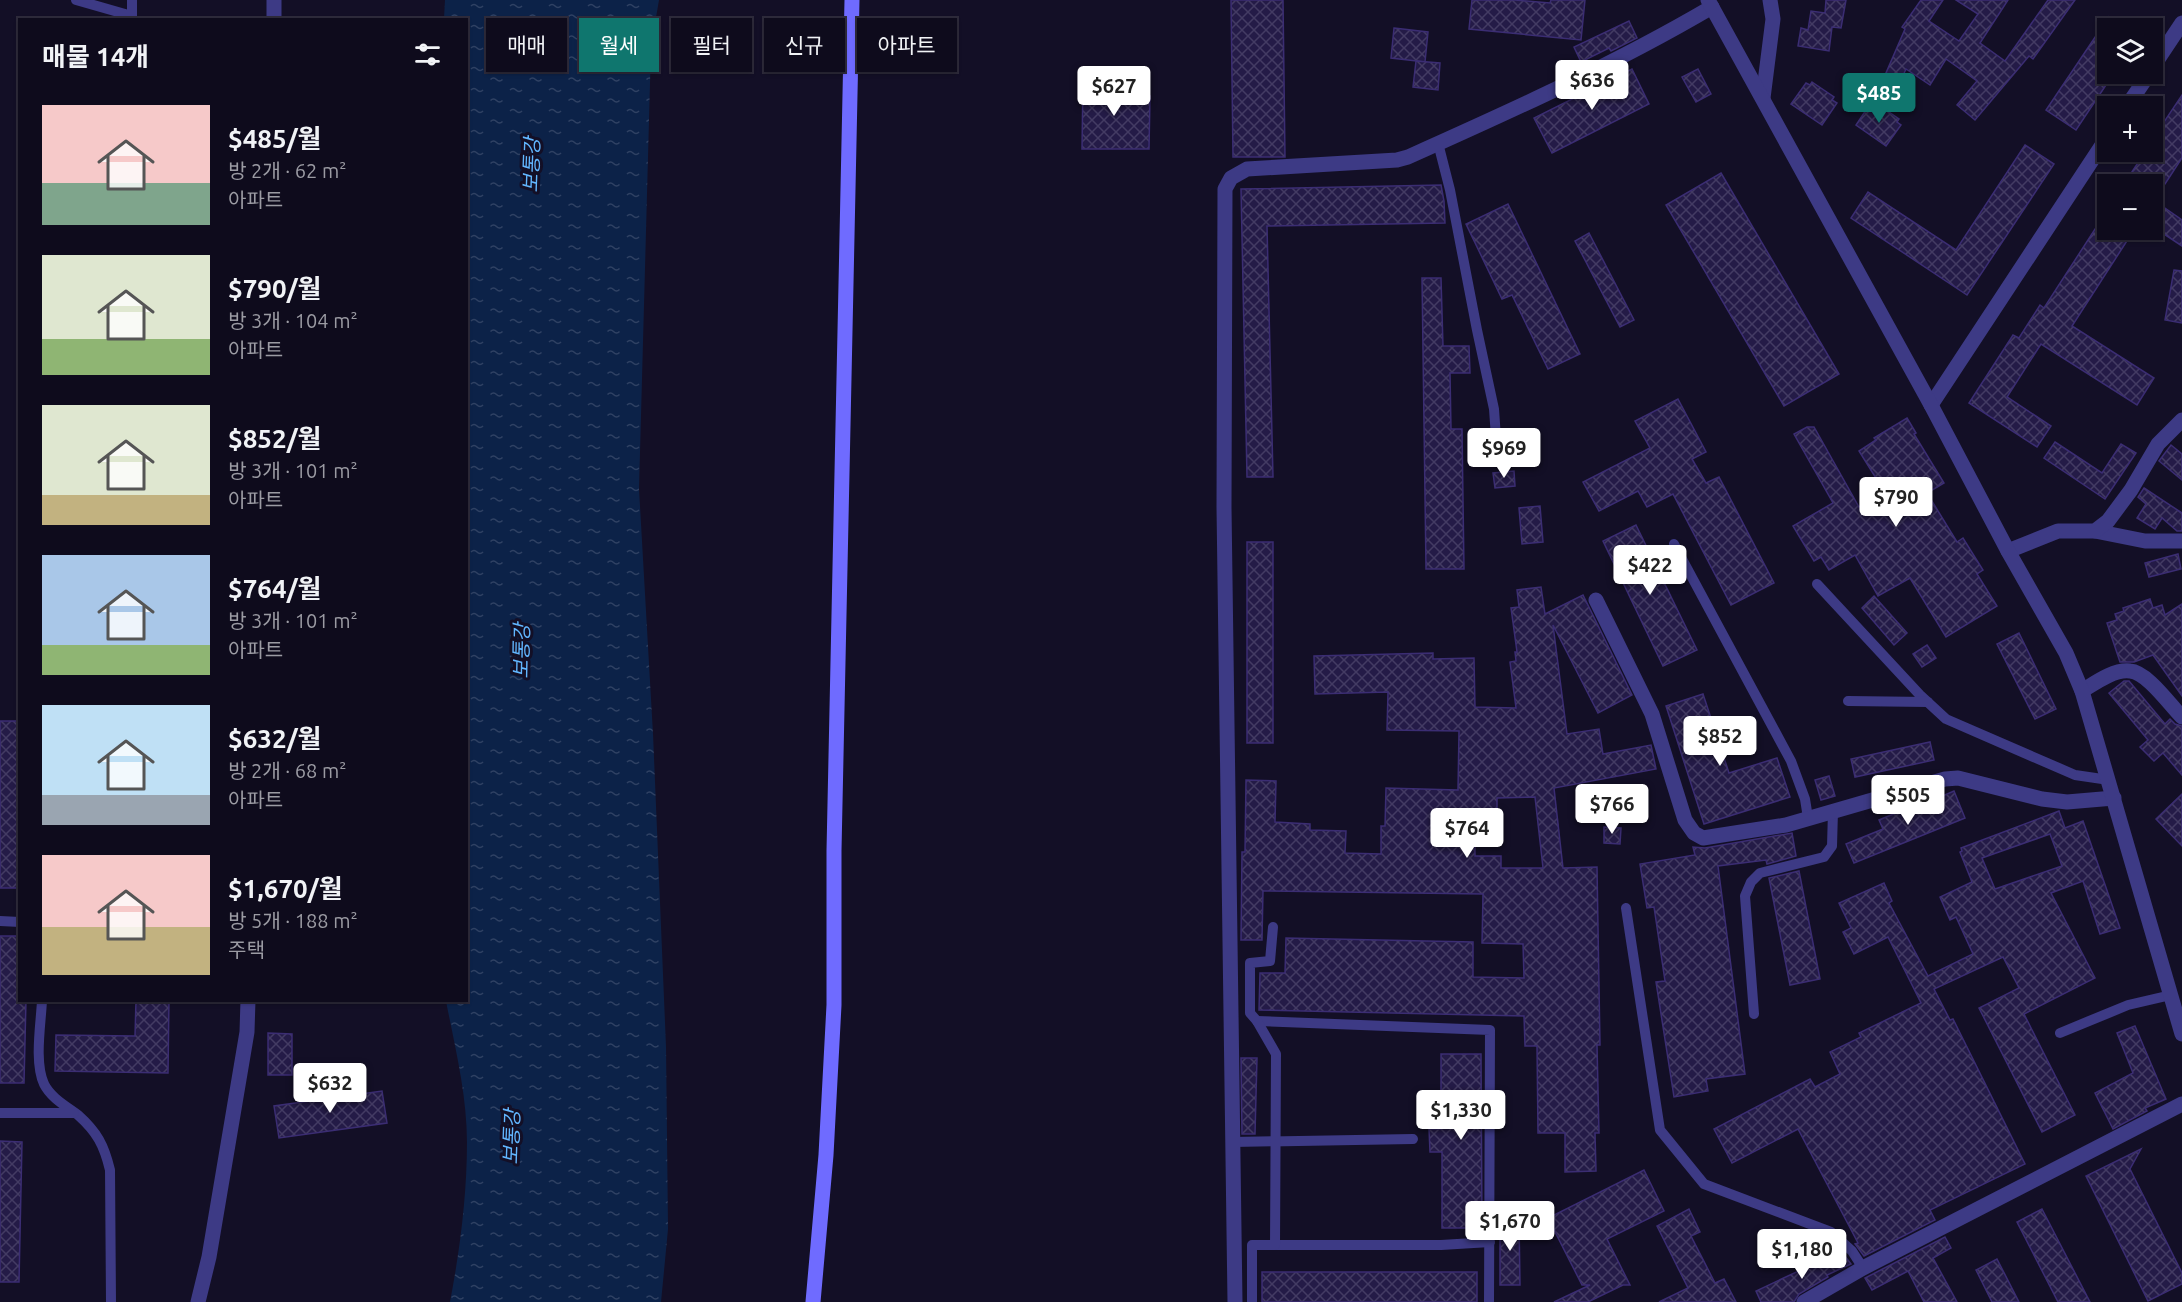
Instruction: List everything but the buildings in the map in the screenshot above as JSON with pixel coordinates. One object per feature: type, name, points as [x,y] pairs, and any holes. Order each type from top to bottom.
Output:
[{"type":"main road","points":[[813,1302],[826,1155],[834,1005],[834,851],[852,0]]},
{"type":"street","points":[[273,18],[274,0]]},
{"type":"street","points":[[1763,98],[1773,19],[1770,0]]},
{"type":"street","points":[[1235,1302],[1224,507],[1225,189],[1231,178],[1247,169],[1397,160],[1601,66],[1674,29],[1710,3],[1931,405],[2008,551],[2066,653],[2082,691],[2182,1034]]},
{"type":"street","points":[[2163,52],[2182,23]]},
{"type":"street","points":[[1931,405],[2097,153]]},
{"type":"street","points":[[2095,531],[2108,521],[2131,490],[2158,444],[2182,420]]},
{"type":"street","points":[[2008,551],[2058,531],[2095,531],[2145,541],[2182,541]]},
{"type":"street","points":[[1596,600],[1652,714],[1685,820],[1694,833],[1703,838],[1786,825],[1945,779],[1958,778],[2042,799],[2067,802],[2114,798]]},
{"type":"street","points":[[2082,691],[2115,673],[2129,670],[2139,674],[2152,685],[2182,717]]},
{"type":"street","points":[[198,1302],[209,1257],[247,1032],[248,1002]]},
{"type":"street","points":[[1804,1302],[1863,1268],[2182,1104]]},
{"type":"lane","points":[[76,0],[132,16],[132,0]]},
{"type":"lane","points":[[1438,143],[1450,190],[1494,409],[1497,453]]},
{"type":"lane","points":[[1674,544],[1791,761],[1808,818]]},
{"type":"lane","points":[[1817,584],[1928,702],[1946,718],[2075,775],[2109,780]]},
{"type":"lane","points":[[1848,701],[1928,702]]},
{"type":"lane","points":[[1754,1014],[1745,896],[1751,882],[1760,873],[1824,856],[1832,846],[1833,811]]},
{"type":"lane","points":[[1626,908],[1660,1130],[1704,1184],[1831,1232],[1852,1251],[1863,1268]]},
{"type":"lane","points":[[0,921],[18,921]]},
{"type":"lane","points":[[1273,927],[1270,961],[1250,963],[1250,1013],[1276,1054],[1275,1245]]},
{"type":"lane","points":[[2060,1033],[2128,1005],[2171,995]]},
{"type":"lane","points":[[42,1002],[39,1060],[44,1084],[57,1101],[74,1113],[97,1135],[105,1149],[110,1170],[111,1302]]},
{"type":"lane","points":[[1257,1021],[1490,1030],[1489,1302]]},
{"type":"lane","points":[[0,1113],[74,1113]]},
{"type":"lane","points":[[1233,1142],[1413,1139]]},
{"type":"lane","points":[[1252,1302],[1252,1245],[1441,1245],[1490,1242]]},
{"type":"water","name":"보통강","points":[[445,0],[659,0],[656,18],[579,18],[579,72],[650,72],[639,489],[653,734],[666,1047],[668,1229],[661,1302],[450,1302],[462,1222],[467,1142],[463,1089],[446,1002],[468,1002],[468,18],[444,18]]}]
